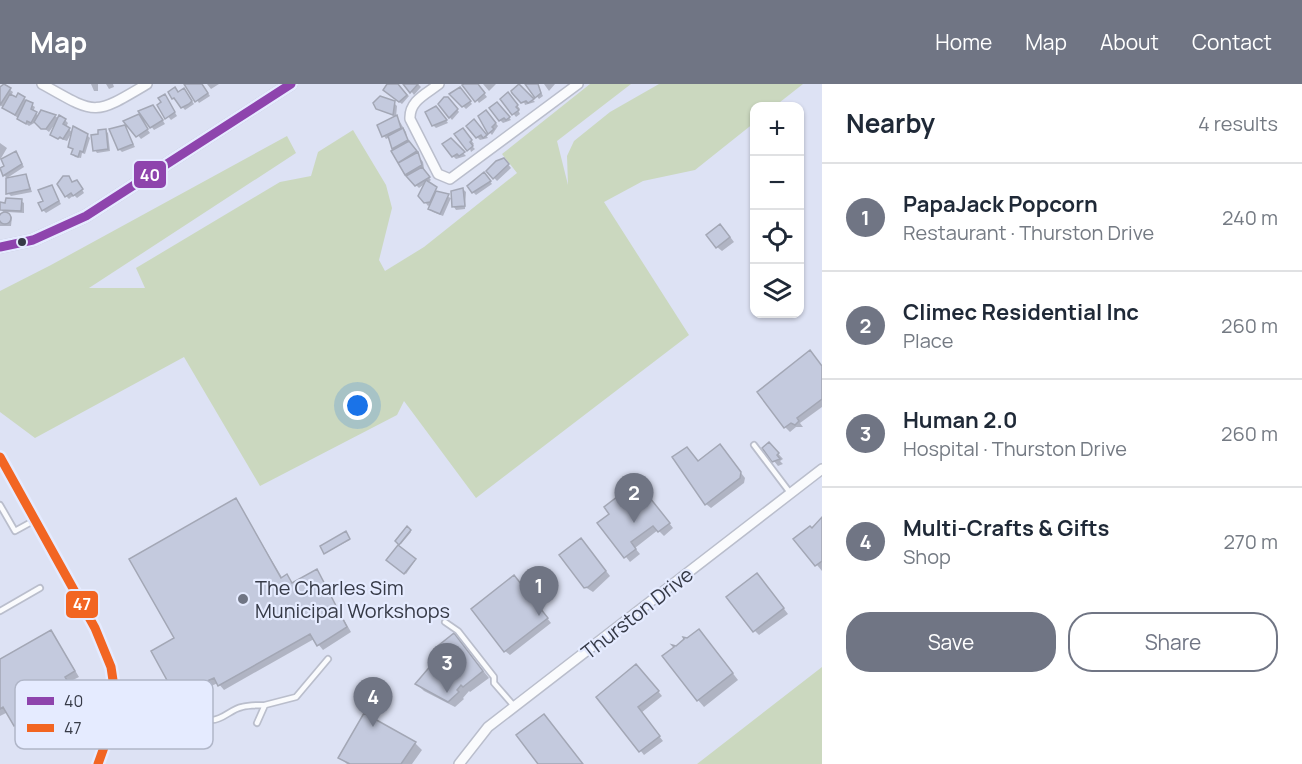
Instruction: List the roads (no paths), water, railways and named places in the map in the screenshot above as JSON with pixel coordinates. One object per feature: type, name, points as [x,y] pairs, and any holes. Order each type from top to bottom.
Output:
[{"type":"street","points":[[42,84],[93,109],[108,107],[147,84]]},
{"type":"street","points":[[0,247],[41,237],[87,216],[291,84]]},
{"type":"street","points":[[439,84],[414,103],[410,110],[410,118],[438,174],[450,179],[578,84]]},
{"type":"street","points":[[1,463],[105,648],[114,680]]},
{"type":"street","name":"Thurston Drive","points":[[459,764],[488,727],[822,469]]},
{"type":"street","points":[[98,764],[104,749]]},
{"type":"lane","points":[[754,445],[791,494]]},
{"type":"lane","points":[[0,505],[15,531],[35,520]]},
{"type":"lane","points":[[0,612],[40,588]]},
{"type":"lane","points":[[445,622],[458,631],[494,677],[494,683],[514,707]]},
{"type":"lane","points":[[213,720],[241,707],[265,705],[296,698],[328,659]]},
{"type":"lane","points":[[257,723],[265,705]]},
{"type":"place","name":"Climec Residential Inc","points":[[634,523]]},
{"type":"place","name":"The Charles Sim Municipal Workshops","points":[[243,599]]},
{"type":"place","name":"PapaJack Popcorn","points":[[539,616]]},
{"type":"place","name":"Human 2.0","points":[[447,693]]},
{"type":"place","name":"Multi-Crafts & Gifts","points":[[373,727]]}]
